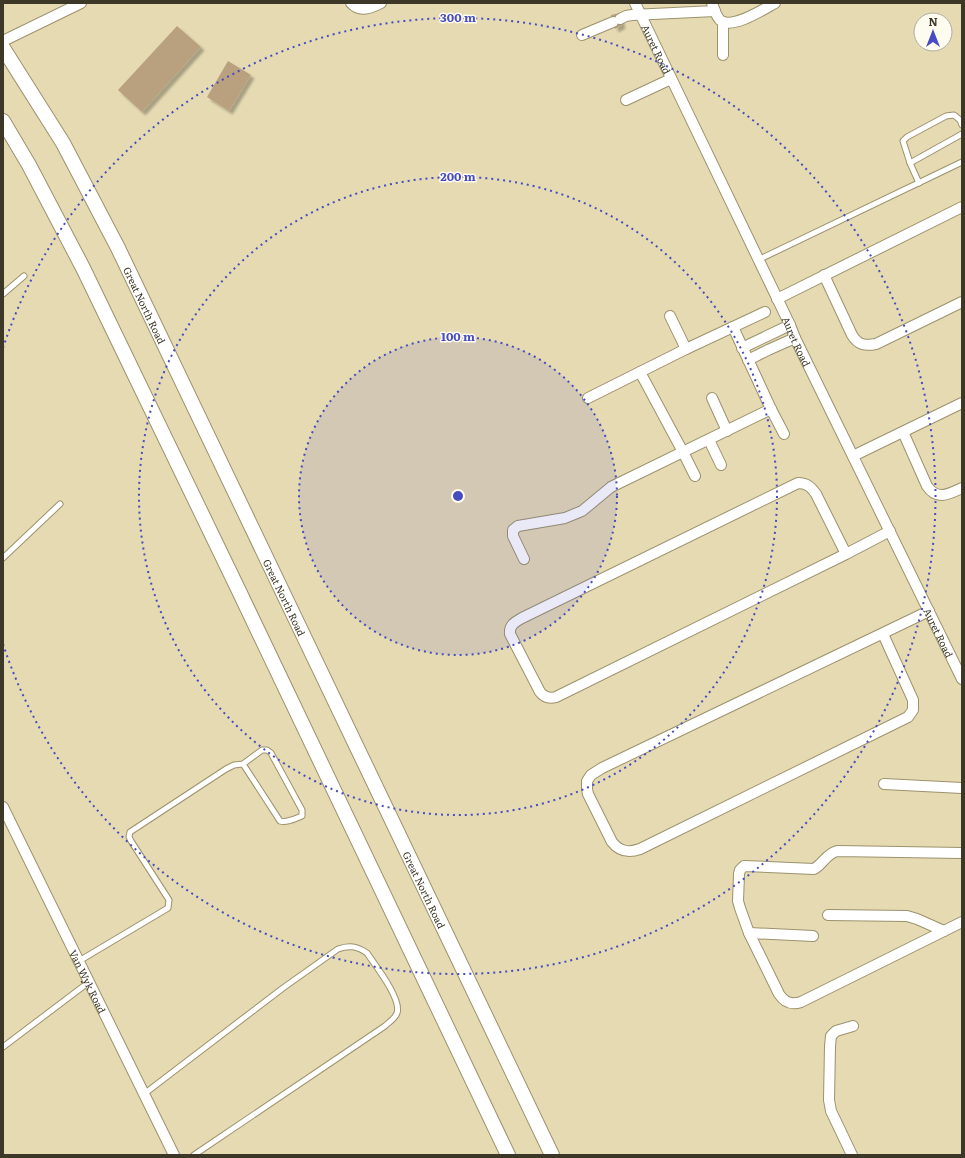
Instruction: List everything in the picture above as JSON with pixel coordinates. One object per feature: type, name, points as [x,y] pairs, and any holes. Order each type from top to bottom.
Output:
[{"type":"main road","name":"Great North Road","points":[[3,48],[63,143],[118,248],[552,1155]]},
{"type":"main road","points":[[3,121],[29,165],[83,268],[508,1155]]},
{"type":"street","points":[[3,41],[81,3]]},
{"type":"street","points":[[351,3],[354,6],[363,9],[372,8],[381,3]]},
{"type":"street","name":"Auret Road","points":[[635,3],[790,324],[795,338],[962,679]]},
{"type":"street","points":[[582,35],[626,16],[714,7],[718,17],[723,22],[734,23],[775,3]]},
{"type":"street","points":[[723,22],[723,55]]},
{"type":"street","points":[[626,100],[671,79]]},
{"type":"street","points":[[777,299],[962,207]]},
{"type":"street","points":[[824,275],[852,335],[858,343],[864,345],[876,344],[962,302]]},
{"type":"street","points":[[588,398],[686,349],[766,312]]},
{"type":"street","points":[[670,316],[686,349]]},
{"type":"street","points":[[742,348],[790,324]]},
{"type":"street","points":[[733,327],[784,434]]},
{"type":"street","points":[[748,360],[795,338]]},
{"type":"street","points":[[640,372],[695,476]]},
{"type":"street","points":[[712,398],[727,431]]},
{"type":"street","points":[[853,456],[962,403]]},
{"type":"street","points":[[524,559],[513,536],[513,530],[518,526],[564,518],[582,511],[611,487],[771,409]]},
{"type":"street","points":[[903,432],[927,486],[932,492],[943,495],[962,488]]},
{"type":"street","points":[[709,440],[720,465]]},
{"type":"street","points":[[846,554],[816,494],[806,484],[798,483],[522,618],[512,624],[510,627],[510,634],[540,692],[546,697],[554,698],[846,554],[890,531]]},
{"type":"street","points":[[883,634],[913,700],[913,710],[908,717],[640,849],[634,851],[624,850],[616,847],[612,842],[588,794],[588,781],[591,775],[929,611]]},
{"type":"street","points":[[884,784],[962,788]]},
{"type":"street","name":"Van Wyk Road","points":[[3,808],[174,1155]]},
{"type":"street","points":[[962,853],[837,851],[828,855],[818,866],[814,868],[744,866],[740,870],[739,874],[738,901],[749,934],[779,994],[786,1002],[795,1004],[962,922]]},
{"type":"street","points":[[828,915],[906,916],[917,919],[944,931]]},
{"type":"street","points":[[749,934],[813,936]]},
{"type":"street","points":[[852,1155],[830,1111],[829,1100],[831,1036],[836,1031],[854,1026]]},
{"type":"lane","points":[[919,183],[910,163],[903,141],[907,137],[946,116],[954,115],[960,120],[962,125]]},
{"type":"lane","points":[[910,163],[962,134]]},
{"type":"lane","points":[[758,260],[962,162]]},
{"type":"lane","points":[[3,294],[24,276]]},
{"type":"lane","points":[[3,558],[60,504]]},
{"type":"lane","points":[[78,961],[168,908],[169,900],[131,841],[129,837],[130,832],[226,769],[234,765],[243,764],[262,750],[267,750],[271,753],[302,810],[302,816],[290,821],[280,821],[243,764]]},
{"type":"lane","points":[[144,1094],[283,988],[338,949],[346,946],[354,947],[361,948],[367,953],[395,996],[398,1005],[397,1012],[393,1019],[385,1026],[194,1155]]},
{"type":"lane","points":[[3,1047],[89,982]]},
{"type":"building","points":[[619,13],[622,25],[615,29],[611,15]]},
{"type":"building","points":[[177,26],[201,47],[142,112],[118,90]]},
{"type":"building","points":[[228,61],[251,75],[229,111],[207,97]]}]
